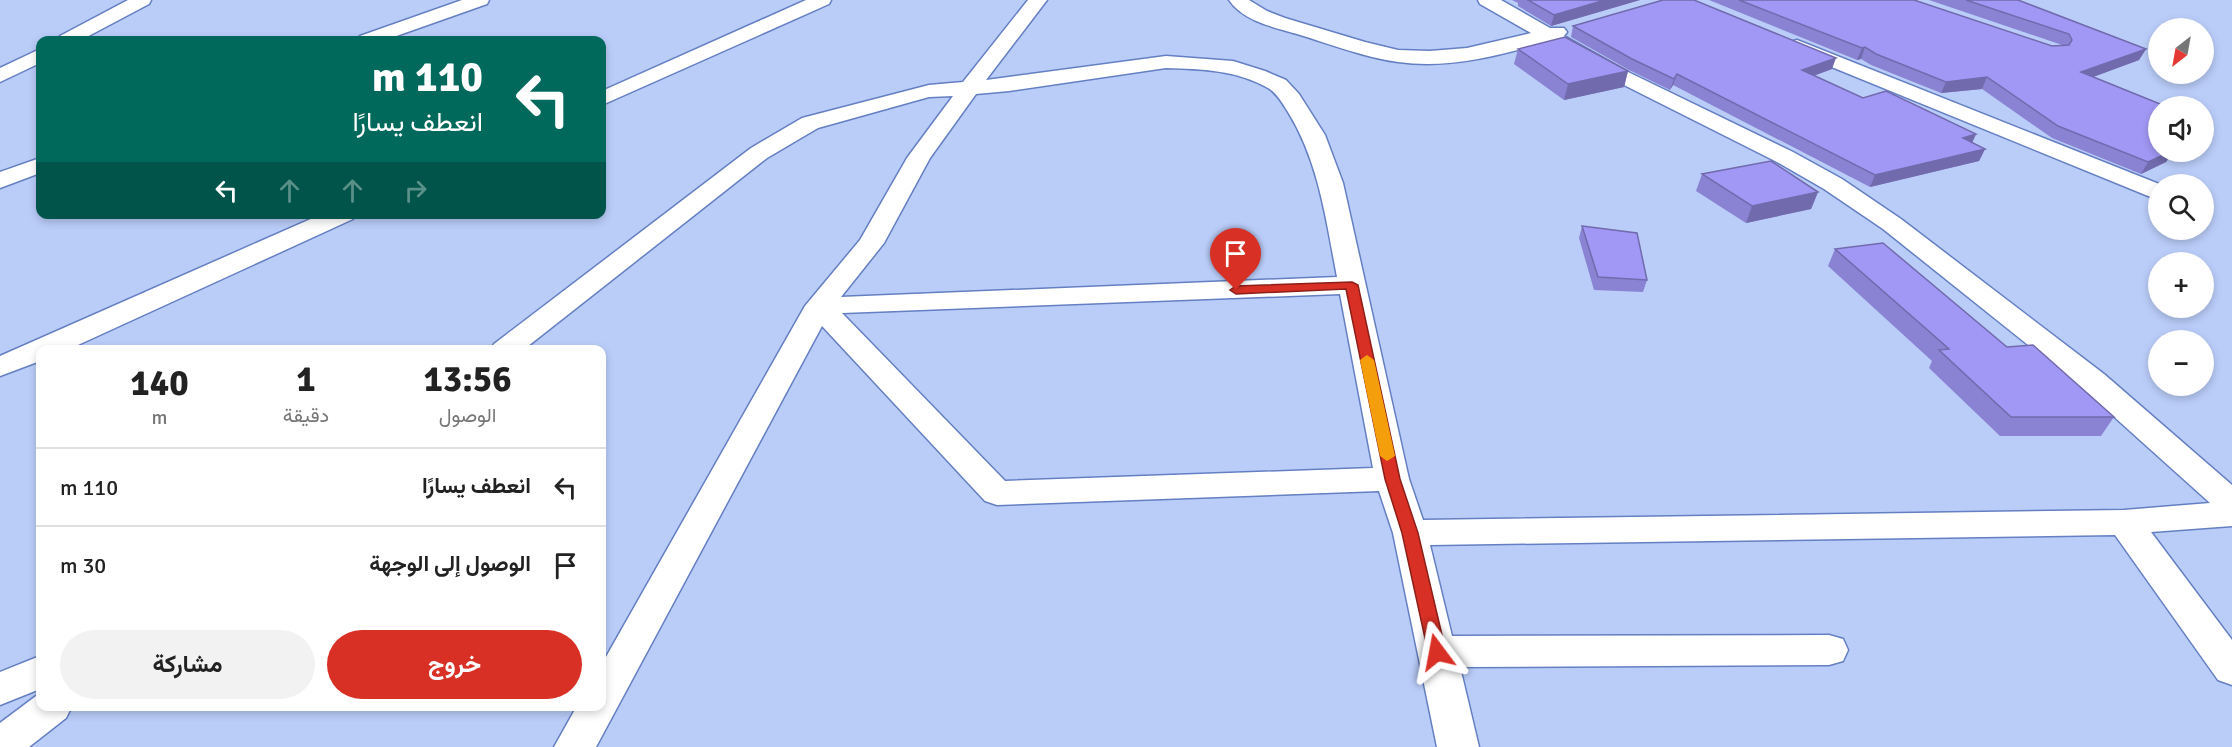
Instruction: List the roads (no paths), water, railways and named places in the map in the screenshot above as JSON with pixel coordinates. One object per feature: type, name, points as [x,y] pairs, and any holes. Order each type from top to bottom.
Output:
[{"type":"street","points":[[74,36],[142,0]]},
{"type":"street","points":[[378,36],[480,0]]},
{"type":"street","points":[[606,97],[822,0]]},
{"type":"street","points":[[606,693],[819,306],[871,243],[919,158],[1038,0]]},
{"type":"street","points":[[1238,0],[1249,10],[1298,28],[1364,48],[1410,57],[1438,58],[1488,50],[1580,26]]},
{"type":"street","points":[[1487,0],[1621,75],[1785,157],[1833,184],[1892,224],[1995,303],[2092,381],[2232,504]]},
{"type":"street","points":[[1781,39],[2148,190]]},
{"type":"street","points":[[0,76],[36,57]]},
{"type":"street","points":[[510,345],[759,153],[788,135],[831,116],[929,91],[968,90],[1081,76],[1166,62],[1223,65],[1258,75],[1278,86],[1291,99],[1314,135],[1331,183],[1392,479],[1410,533],[1458,747]]},
{"type":"street","points":[[0,181],[36,167]]},
{"type":"street","points":[[52,345],[333,219]]},
{"type":"street","points":[[819,306],[1352,285]]},
{"type":"street","points":[[819,306],[997,493],[1392,479]]},
{"type":"street","points":[[0,367],[36,352]]},
{"type":"street","points":[[1410,533],[2124,522],[2232,514]]},
{"type":"street","points":[[2124,522],[2232,669]]},
{"type":"street","points":[[1437,652],[1829,650]]},
{"type":"street","points":[[0,689],[36,674]]},
{"type":"street","points":[[0,746],[46,711]]},
{"type":"street","points":[[575,747],[595,711]]}]
